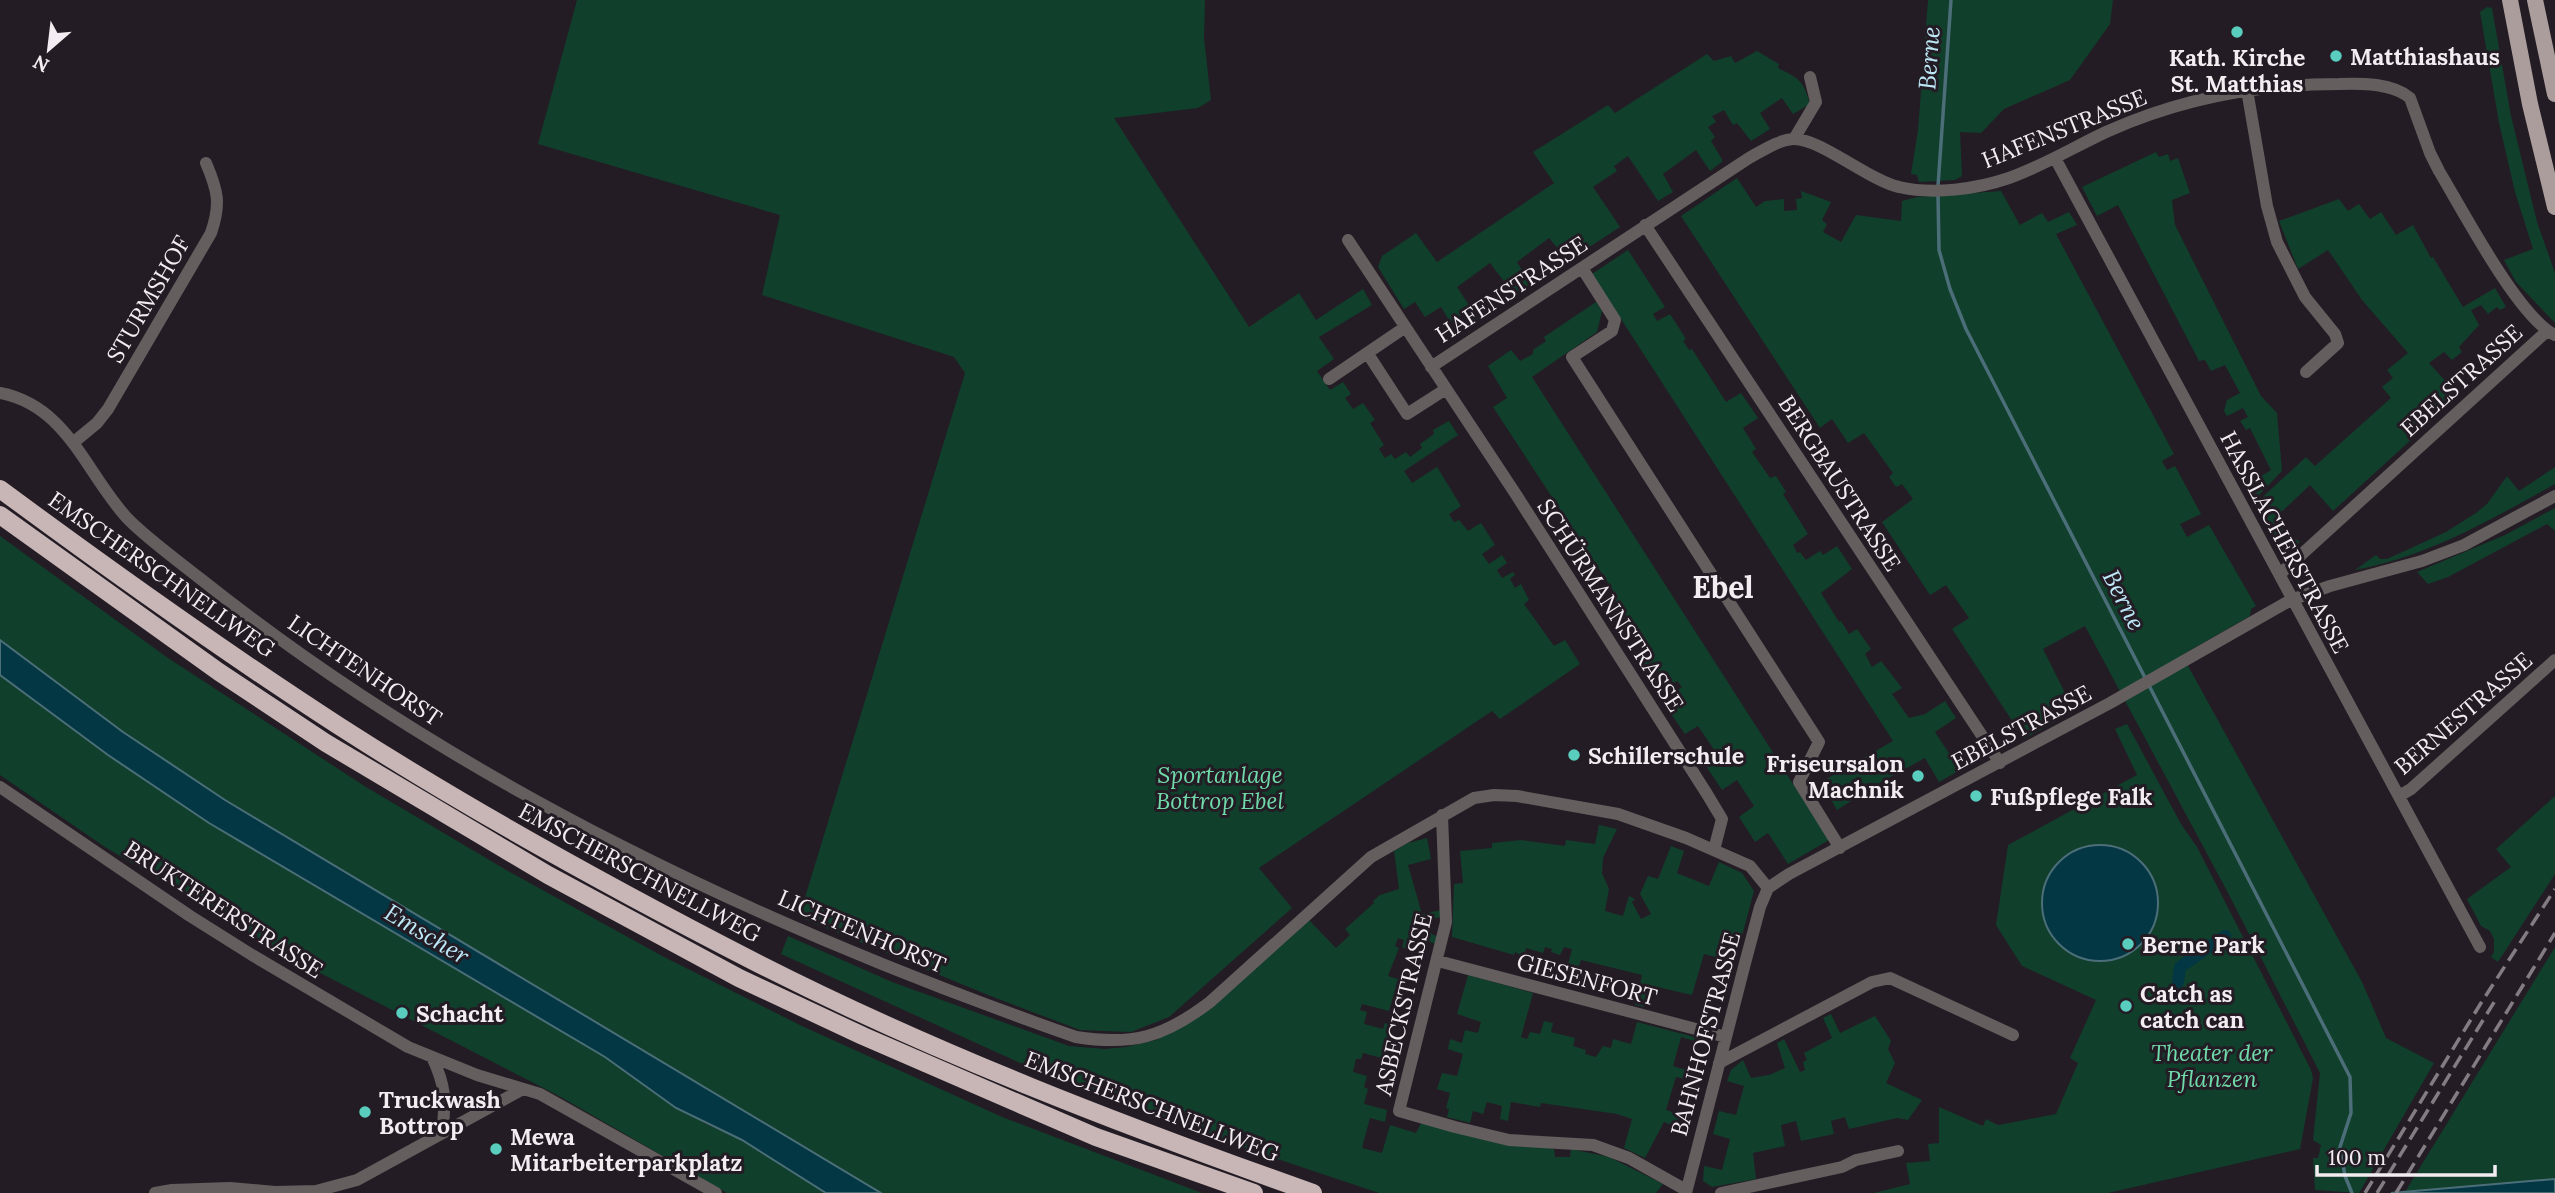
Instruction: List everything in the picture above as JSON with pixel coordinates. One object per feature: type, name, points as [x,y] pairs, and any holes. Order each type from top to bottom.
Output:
[{"type":"highway","name":"EMSCHERSCHNELLWEG","points":[[0,489],[141,593],[341,727],[493,820],[653,908],[760,964],[987,1068],[1114,1121],[1312,1193]]},
{"type":"highway","name":"EMSCHERSCHNELLWEG","points":[[0,515],[219,672],[326,743],[560,882],[739,978],[921,1062],[1096,1136],[1254,1193]]},
{"type":"main road","points":[[2510,5],[2555,207]]},
{"type":"main road","points":[[2537,5],[2555,94]]},
{"type":"street","points":[[1794,139],[1816,102],[1810,76]]},
{"type":"street","name":"HAFENSTRASSE","points":[[1431,367],[1758,153],[1794,139],[1817,146],[1887,184],[1920,190],[1953,188],[2005,179],[2106,132],[2165,109],[2247,90],[2317,84],[2351,83],[2386,87],[2405,93],[2410,98],[2439,171],[2512,292],[2551,333]]},
{"type":"street","points":[[2247,90],[2267,205],[2277,242],[2305,297],[2338,343],[2306,372]]},
{"type":"street","name":"HASSLACHERSTRASSE","points":[[2055,158],[2480,947]]},
{"type":"street","name":"STURMSHOF","points":[[74,442],[97,423],[108,409],[211,233],[218,210],[218,198],[206,163]]},
{"type":"street","name":"BERGBAUSTRASSE","points":[[1645,225],[2000,763]]},
{"type":"street","name":"SCHÜRMANNSTRASSE","points":[[1348,240],[1722,818],[1714,850]]},
{"type":"street","points":[[1582,268],[1615,320],[1612,331],[1572,357],[1819,742],[1799,782],[1840,848]]},
{"type":"street","name":"HAFENSTRASSE","points":[[1329,379],[1404,328]]},
{"type":"street","name":"EBELSTRASSE","points":[[2280,574],[2551,333]]},
{"type":"street","points":[[1368,354],[1407,414],[1446,389]]},
{"type":"street","name":"LICHTENHORST","points":[[0,393],[28,401],[45,412],[74,442],[128,519],[153,541],[286,643],[418,732],[597,834],[700,884],[871,960],[1076,1037],[1106,1042],[1142,1038],[1187,1019],[1210,1002],[1371,857],[1474,798],[1494,794],[1517,796],[1618,814],[1750,866],[1768,888]]},
{"type":"street","name":"EBELSTRASSE","points":[[1768,888],[1789,874],[2128,694],[2291,600],[2330,586],[2422,561],[2464,545],[2555,496]]},
{"type":"street","name":"BERNESTRASSE","points":[[2399,796],[2412,789],[2555,660]]},
{"type":"street","name":"BRUKTERERSTRASSE","points":[[0,787],[252,956],[408,1046],[432,1058],[540,1094],[716,1193]]},
{"type":"street","name":"ASBECKSTRASSE","points":[[1442,815],[1446,922],[1399,1111],[1509,1140],[1593,1145],[1629,1158],[1686,1191]]},
{"type":"street","name":"BAHNHOFSTRASSE","points":[[1686,1191],[1760,907],[1768,888]]},
{"type":"street","name":"GIESENFORT","points":[[1438,961],[1726,1037]]},
{"type":"street","points":[[1719,1063],[1872,982],[1890,978],[2013,1035]]},
{"type":"street","points":[[432,1058],[442,1079],[446,1102],[442,1133]]},
{"type":"street","points":[[155,1193],[230,1188],[275,1192],[316,1191],[356,1180],[523,1089]]},
{"type":"street","points":[[1721,1193],[1898,1152]]},
{"type":"green space","name":"Sportanlage Bottrop Ebel","points":[[577,0],[1205,0],[1204,38],[1211,100],[1198,108],[1114,118],[1249,327],[1299,293],[1316,320],[1363,289],[1372,305],[1319,337],[1334,359],[1317,371],[1330,390],[1343,382],[1351,394],[1345,398],[1353,409],[1363,403],[1375,420],[1370,423],[1384,445],[1379,449],[1385,458],[1391,454],[1395,459],[1406,452],[1410,457],[1422,448],[1420,444],[1434,434],[1433,430],[1449,421],[1458,435],[1404,471],[1412,483],[1437,467],[1461,506],[1449,514],[1454,522],[1459,520],[1468,531],[1481,523],[1495,545],[1482,554],[1489,564],[1502,555],[1507,563],[1497,570],[1502,578],[1513,572],[1515,575],[1510,579],[1515,588],[1521,584],[1529,600],[1524,604],[1554,646],[1565,640],[1580,664],[1500,719],[1492,711],[1259,868],[1292,908],[1169,1017],[1131,1032],[1080,1030],[799,917],[965,373],[954,357],[762,295],[780,215],[538,144]]},
{"type":"green space","points":[[1928,0],[2113,0],[2110,24],[2070,80],[2004,109],[1981,133],[1960,132],[1962,176],[1955,180],[1919,182],[1917,175],[1911,174],[1918,130]]},
{"type":"green space","points":[[2487,7],[2492,8],[2511,116],[2537,222],[2555,273],[2555,323],[2516,282],[2504,260],[2533,249],[2515,192],[2499,123],[2480,12]]},
{"type":"green space","points":[[1757,51],[1800,81],[1810,104],[1793,114],[1782,98],[1760,113],[1770,129],[1751,141],[1737,123],[1733,125],[1724,110],[1712,116],[1716,122],[1708,127],[1715,137],[1711,141],[1723,161],[1710,171],[1696,150],[1663,174],[1673,192],[1658,201],[1628,156],[1614,166],[1617,171],[1593,187],[1620,227],[1568,261],[1549,238],[1517,262],[1531,285],[1515,296],[1490,263],[1457,287],[1478,319],[1472,323],[1463,314],[1450,322],[1441,307],[1425,317],[1415,302],[1404,309],[1378,267],[1382,256],[1416,233],[1437,262],[1554,183],[1533,152],[1608,105],[1615,113],[1707,54],[1714,61],[1731,56],[1735,63]]},
{"type":"green space","points":[[2156,152],[2159,157],[2168,154],[2170,161],[2178,158],[2190,193],[2172,200],[2175,225],[2261,396],[2277,413],[2282,471],[2257,497],[2250,483],[2271,470],[2250,428],[2246,430],[2240,421],[2248,417],[2243,408],[2227,416],[2224,411],[2227,400],[2240,393],[2225,365],[2211,371],[2205,360],[2199,361],[2118,205],[2097,216],[2082,187]]},
{"type":"green space","points":[[1737,178],[1756,207],[1765,201],[1784,199],[1784,211],[1797,210],[1796,199],[1802,198],[1801,191],[1831,202],[1822,220],[1827,224],[1823,232],[1841,242],[1856,215],[1901,221],[1902,201],[1917,197],[2001,191],[2020,225],[2042,213],[2048,222],[2069,212],[2077,225],[2056,234],[2174,454],[2162,461],[2167,470],[2175,466],[2201,514],[2180,524],[2187,537],[2209,525],[2256,606],[2251,609],[2250,616],[2182,655],[2362,982],[2386,1038],[2434,1063],[2359,1193],[2315,1190],[2313,1158],[2318,1158],[2321,1145],[2313,1140],[2320,1073],[2227,891],[2085,626],[2043,649],[2074,711],[2024,739],[1952,629],[1969,618],[1946,585],[1930,595],[1882,522],[1913,499],[1902,484],[1896,487],[1889,477],[1893,473],[1864,433],[1848,443],[1832,419],[1820,428],[1681,216]]},
{"type":"green space","points":[[2339,199],[2348,211],[2359,204],[2370,219],[2381,212],[2396,235],[2413,225],[2463,307],[2495,288],[2506,307],[2500,310],[2497,307],[2488,314],[2481,305],[2471,310],[2479,325],[2459,347],[2462,352],[2452,360],[2444,352],[2429,363],[2459,396],[2333,511],[2310,485],[2275,518],[2283,530],[2300,542],[2284,555],[2254,505],[2306,457],[2315,466],[2391,398],[2382,387],[2393,378],[2387,370],[2408,353],[2362,300],[2328,250],[2298,269],[2279,221]]},
{"type":"green space","points":[[1628,250],[1665,307],[1653,314],[1657,321],[1670,314],[1686,339],[1683,341],[1689,350],[1692,349],[1726,402],[1741,393],[1758,418],[1743,428],[1756,449],[1752,452],[1770,478],[1776,476],[1786,492],[1783,494],[1808,534],[1793,545],[1797,553],[1800,552],[1806,560],[1820,551],[1823,555],[1837,546],[1852,569],[1821,593],[1839,622],[1841,621],[1849,634],[1857,629],[1871,649],[1865,654],[1872,667],[1881,661],[1902,688],[1892,694],[1909,718],[1925,714],[1945,701],[1956,718],[1935,732],[1960,770],[1939,782],[1925,758],[1837,810],[1821,782],[1893,741],[1592,274]]},
{"type":"green space","points":[[1596,302],[1602,311],[1597,332],[1532,377],[1829,840],[1788,864],[1768,833],[1755,842],[1739,817],[1754,806],[1737,780],[1722,790],[1704,763],[1717,754],[1698,726],[1685,734],[1667,708],[1680,700],[1675,692],[1682,687],[1677,681],[1671,685],[1666,678],[1655,685],[1637,659],[1651,650],[1633,623],[1620,632],[1602,604],[1616,595],[1493,407],[1507,398],[1488,366],[1511,350],[1520,361],[1533,354],[1533,350],[1546,341],[1544,337]]},
{"type":"green space","points":[[2555,467],[2555,484],[2483,523],[2408,556],[2355,570],[2376,555],[2380,559],[2387,559],[2446,532],[2487,504],[2507,476],[2519,491]]},
{"type":"green space","points":[[2555,508],[2555,531],[2547,524],[2448,577],[2428,584],[2417,572],[2505,535]]},
{"type":"green space","points":[[0,536],[168,658],[366,787],[508,871],[664,957],[802,1026],[1002,1117],[1202,1193],[881,1193],[225,800],[123,732],[0,640]]},
{"type":"green space","points":[[0,675],[108,755],[209,823],[605,1057],[706,1124],[742,1140],[826,1193],[727,1193],[559,1096],[295,960],[105,847],[0,775]]},
{"type":"green space","name":"Berne Park","points":[[2127,724],[2181,824],[2197,847],[2311,1070],[2313,1078],[2300,1149],[2108,1193],[1874,1193],[1910,1184],[1906,1163],[1930,1161],[1928,1144],[1939,1143],[1939,1107],[1983,1126],[1986,1119],[1998,1125],[2056,1114],[2078,1063],[2070,1058],[2096,1000],[2022,966],[1996,925],[2008,845],[2137,775],[2115,729]]},
{"type":"green space","points":[[2555,796],[2555,874],[2498,962],[2491,957],[2494,952],[2494,939],[2490,931],[2481,926],[2467,899],[2511,867],[2496,849]]},
{"type":"green space","points":[[1599,825],[1617,829],[1603,858],[1602,873],[1609,889],[1605,911],[1623,916],[1629,896],[1635,899],[1632,902],[1641,919],[1651,914],[1640,894],[1648,876],[1658,879],[1671,846],[1684,851],[1677,873],[1709,886],[1719,862],[1742,873],[1754,891],[1735,962],[1704,954],[1692,995],[1653,986],[1644,1007],[1635,1005],[1642,975],[1581,960],[1577,972],[1567,969],[1572,949],[1564,947],[1560,955],[1545,947],[1543,953],[1526,948],[1524,957],[1515,952],[1514,955],[1452,937],[1454,884],[1463,883],[1460,851],[1492,848],[1492,843],[1521,840],[1565,846],[1566,840],[1595,844]]},
{"type":"green space","points":[[1427,838],[1431,859],[1408,865],[1422,914],[1441,910],[1440,917],[1410,925],[1411,931],[1427,926],[1432,934],[1438,937],[1436,944],[1414,936],[1409,950],[1402,947],[1404,940],[1398,938],[1395,946],[1399,948],[1388,976],[1398,979],[1389,1011],[1362,1004],[1360,1010],[1367,1012],[1364,1024],[1383,1029],[1385,1023],[1394,1026],[1385,1059],[1363,1053],[1361,1059],[1356,1059],[1353,1072],[1367,1076],[1364,1087],[1368,1089],[1364,1104],[1387,1110],[1385,1122],[1370,1118],[1362,1148],[1382,1153],[1390,1125],[1416,1133],[1421,1123],[1554,1149],[1555,1157],[1570,1157],[1571,1149],[1609,1157],[1663,1184],[1656,1193],[1379,1193],[1224,1141],[1020,1063],[781,954],[788,936],[892,982],[1069,1046],[1105,1049],[1126,1047],[1156,1040],[1176,1030],[1307,918],[1336,948],[1350,935],[1345,929],[1374,903],[1373,901],[1380,895],[1399,889],[1394,851],[1408,843]]},
{"type":"green space","points":[[2555,947],[2555,1179],[2405,1192]]},
{"type":"green space","points":[[1468,975],[1533,993],[1521,1037],[1527,1039],[1530,1032],[1540,1034],[1544,1021],[1553,1023],[1551,1032],[1575,1038],[1573,1046],[1596,1057],[1603,1046],[1611,1048],[1613,1039],[1631,1044],[1637,1022],[1706,1040],[1704,1044],[1681,1037],[1673,1066],[1696,1073],[1695,1081],[1676,1077],[1666,1110],[1685,1116],[1681,1129],[1664,1122],[1645,1158],[1624,1148],[1632,1119],[1617,1114],[1541,1103],[1540,1107],[1511,1102],[1508,1121],[1500,1119],[1502,1106],[1487,1102],[1483,1114],[1473,1111],[1470,1123],[1447,1117],[1449,1109],[1446,1108],[1450,1093],[1437,1089],[1442,1073],[1457,1076],[1463,1054],[1448,1049],[1450,1039],[1462,1043],[1465,1030],[1478,1033],[1481,1022],[1457,1014]]},
{"type":"green space","points":[[1831,1014],[1840,1033],[1875,1016],[1891,1041],[1888,1049],[1895,1063],[1886,1083],[1922,1100],[1908,1120],[1897,1118],[1849,1129],[1845,1117],[1831,1121],[1834,1134],[1801,1141],[1796,1121],[1781,1125],[1785,1146],[1753,1153],[1756,1179],[1712,1187],[1703,1181],[1704,1166],[1722,1170],[1730,1139],[1713,1134],[1719,1111],[1736,1115],[1744,1086],[1727,1081],[1731,1070],[1743,1060],[1751,1078],[1769,1075],[1785,1068],[1777,1043],[1784,1039],[1800,1072],[1805,1070],[1803,1062],[1807,1060],[1804,1053],[1832,1038],[1823,1018]]},
{"type":"water","name":"Emscher","points":[[0,640],[123,732],[225,800],[881,1193],[826,1193],[742,1140],[676,1108],[605,1057],[209,823],[108,755],[0,675]]},
{"type":"water","points":[[2100,845],[2122,849],[2141,862],[2154,881],[2158,903],[2154,925],[2141,944],[2122,957],[2100,961],[2078,957],[2059,944],[2046,925],[2042,903],[2046,881],[2059,862],[2078,849]]},
{"type":"water","points":[[2555,1179],[2555,1193],[2391,1193]]},
{"type":"waterway","name":"Berne","points":[[1938,186],[1951,0]]},
{"type":"waterway","name":"Berne","points":[[1938,194],[1939,250],[1950,289],[1966,329],[2350,1077],[2351,1113],[2340,1147],[2345,1176],[2352,1193]]},
{"type":"waterway","points":[[2178,982],[2180,967],[2225,936]]},
{"type":"railway","points":[[2365,1193],[2481,1003],[2555,889]]},
{"type":"railway","points":[[2396,1193],[2555,933]]},
{"type":"railway","points":[[2377,1193],[2496,999]]},
{"type":"place","name":"Kath. Kirche St. Matthias","points":[[2237,32]]},
{"type":"place","name":"Matthiashaus","points":[[2336,56]]},
{"type":"place","name":"Schillerschule","points":[[1574,755]]},
{"type":"place","name":"Friseursalon Machnik","points":[[1918,776]]},
{"type":"place","name":"Fußpflege Falk","points":[[1976,796]]},
{"type":"place","name":"Berne Park","points":[[2128,944]]},
{"type":"place","name":"Catch as catch can","points":[[2126,1006]]},
{"type":"place","name":"Schacht","points":[[402,1013]]},
{"type":"place","name":"Truckwash Bottrop","points":[[365,1112]]},
{"type":"place","name":"Mewa Mitarbeiterparkplatz","points":[[496,1149]]},
{"type":"district","name":"Ebel","points":[[1723,587]]},
{"type":"park label","name":"Theater der Pflanzen","points":[[2212,1065]]}]
